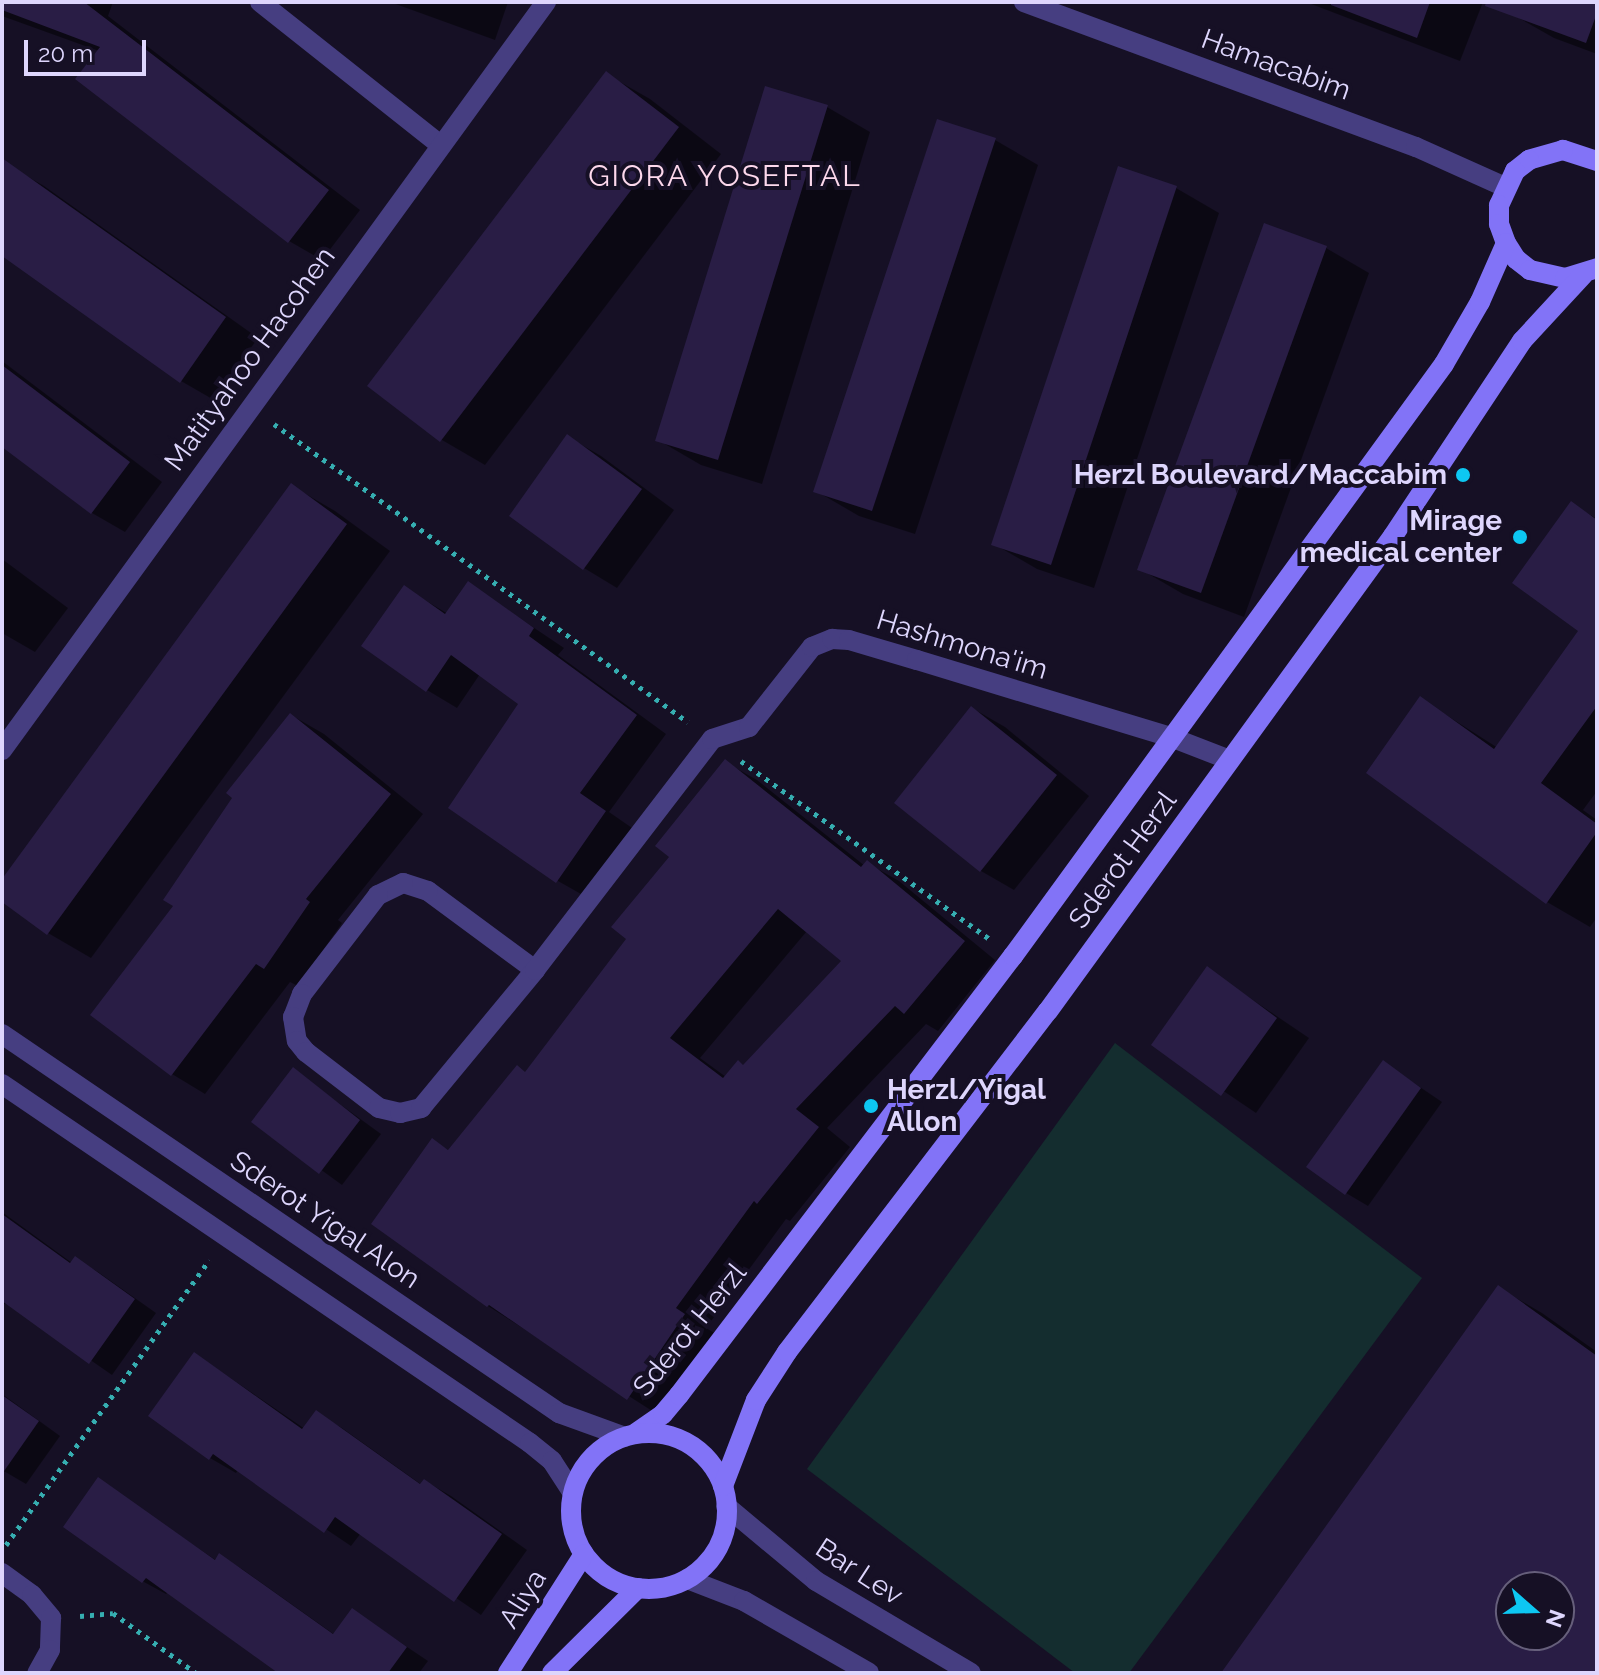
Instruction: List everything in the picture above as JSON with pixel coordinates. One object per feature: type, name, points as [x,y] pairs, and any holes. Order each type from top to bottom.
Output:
[{"type":"main road","points":[[1590,272],[1547,277],[1530,270],[1516,259],[1506,243],[1499,224],[1499,205],[1515,171],[1529,160],[1563,150],[1592,152]]},
{"type":"main road","name":"Sderot Herzl","points":[[630,1435],[663,1414],[679,1395],[1013,956],[1444,364],[1480,302],[1506,243]]},
{"type":"main road","name":"Sderot Herzl","points":[[725,1496],[756,1400],[787,1352],[1048,1011],[1393,536],[1522,341],[1590,272]]},
{"type":"main road","points":[[658,1433],[689,1444],[713,1466],[725,1496],[723,1534],[714,1554],[687,1579],[661,1588],[638,1588],[617,1583],[598,1571],[584,1554],[573,1528],[572,1492],[593,1456],[630,1435],[658,1433]]},
{"type":"main road","name":"Aliya","points":[[508,1673],[584,1554]]},
{"type":"main road","points":[[552,1673],[638,1588]]},
{"type":"street","points":[[260,2],[439,144]]},
{"type":"street","name":"Matityahoo Hacohen","points":[[2,750],[439,144],[546,2]]},
{"type":"street","name":"Hamacabim","points":[[1024,2],[1416,147],[1505,187]]},
{"type":"street","name":"Hashmona'im","points":[[712,739],[749,727],[812,647],[832,639],[863,644],[1173,738],[1230,760]]},
{"type":"street","points":[[535,970],[428,891],[403,883],[378,895],[302,994],[293,1017],[297,1041],[306,1052],[379,1108],[400,1113],[421,1108],[535,970],[712,739]]},
{"type":"street","name":"Sderot Yigal Alon","points":[[2,1034],[559,1413],[630,1435]]},
{"type":"street","points":[[2,1084],[530,1443],[552,1461],[572,1492]]},
{"type":"street","name":"Bar Lev","points":[[725,1496],[816,1581],[971,1673]]},
{"type":"street","points":[[2,1573],[32,1595],[51,1618],[50,1650],[37,1673]]},
{"type":"street","points":[[687,1579],[744,1601],[869,1673]]},
{"type":"path","points":[[288,434],[1013,956]]},
{"type":"path","points":[[2,1549],[225,1236]]},
{"type":"path","points":[[51,1618],[113,1613],[196,1673]]},
{"type":"green space","points":[[1115,1043],[1422,1278],[1129,1673],[1075,1673],[807,1469]]},
{"type":"building","points":[[2,2],[84,2],[329,190],[288,243],[75,79],[100,47],[2,10]]},
{"type":"building","points":[[1331,2],[1430,2],[1417,38],[1331,5]]},
{"type":"building","points":[[1486,2],[1597,2],[1597,13],[1586,43],[1485,6]]},
{"type":"building","points":[[606,71],[679,127],[440,442],[367,386]]},
{"type":"building","points":[[765,86],[828,105],[718,460],[655,441]]},
{"type":"building","points":[[937,119],[996,138],[872,511],[813,492]]},
{"type":"building","points":[[2,158],[226,317],[180,383],[2,256]]},
{"type":"building","points":[[1118,166],[1177,186],[1051,565],[991,545]]},
{"type":"building","points":[[1264,223],[1327,246],[1201,593],[1137,570]]},
{"type":"building","points":[[2,365],[130,462],[91,514],[2,447]]},
{"type":"building","points":[[567,434],[642,489],[583,570],[509,516]]},
{"type":"building","points":[[291,483],[347,524],[47,935],[2,902],[2,879]]},
{"type":"building","points":[[1571,501],[1597,520],[1597,706],[1541,783],[1597,824],[1597,832],[1546,904],[1366,773],[1420,696],[1494,749],[1578,631],[1512,583]]},
{"type":"building","points":[[468,581],[534,628],[529,636],[637,715],[580,793],[606,811],[556,883],[448,808],[518,704],[451,655],[426,692],[361,646],[404,585],[445,614]]},
{"type":"building","points":[[971,706],[1057,775],[980,872],[894,803]]},
{"type":"building","points":[[290,713],[391,794],[306,899],[310,902],[264,969],[256,964],[171,1076],[90,1015],[173,906],[163,900],[232,798],[226,793]]},
{"type":"building","points":[[725,759],[861,867],[867,860],[965,941],[904,1014],[895,1006],[796,1109],[819,1127],[757,1204],[754,1201],[676,1308],[685,1314],[627,1400],[489,1305],[487,1307],[371,1224],[432,1138],[448,1150],[517,1065],[525,1072],[626,939],[611,927],[669,857],[655,846]],"holes":[[[778,909],[841,961],[743,1065],[738,1060],[723,1078],[670,1038]]]},
{"type":"building","points":[[1207,966],[1277,1018],[1221,1096],[1151,1045]]},
{"type":"building","points":[[1383,1060],[1421,1088],[1345,1195],[1306,1167]]},
{"type":"building","points":[[293,1067],[360,1120],[319,1174],[251,1122]]},
{"type":"building","points":[[2,1214],[70,1263],[75,1256],[135,1299],[89,1364],[2,1301]]},
{"type":"building","points":[[1498,1285],[1597,1356],[1597,1673],[1221,1673]]},
{"type":"building","points":[[194,1352],[302,1429],[316,1410],[420,1484],[424,1479],[502,1534],[454,1602],[335,1517],[324,1533],[213,1454],[209,1460],[148,1416]]},
{"type":"building","points":[[2,1395],[39,1421],[2,1474]]},
{"type":"building","points":[[98,1477],[215,1560],[219,1553],[333,1634],[352,1608],[407,1647],[388,1673],[278,1673],[146,1578],[142,1583],[63,1527]]},
{"type":"place","name":"Herzl Boulevard/Maccabim","points":[[1463,475]]},
{"type":"place","name":"Mirage medical center","points":[[1520,537]]},
{"type":"place","name":"Herzl/Yigal Allon","points":[[871,1106]]},
{"type":"district","name":"GIORA YOSEFTAL","points":[[725,176]]}]
